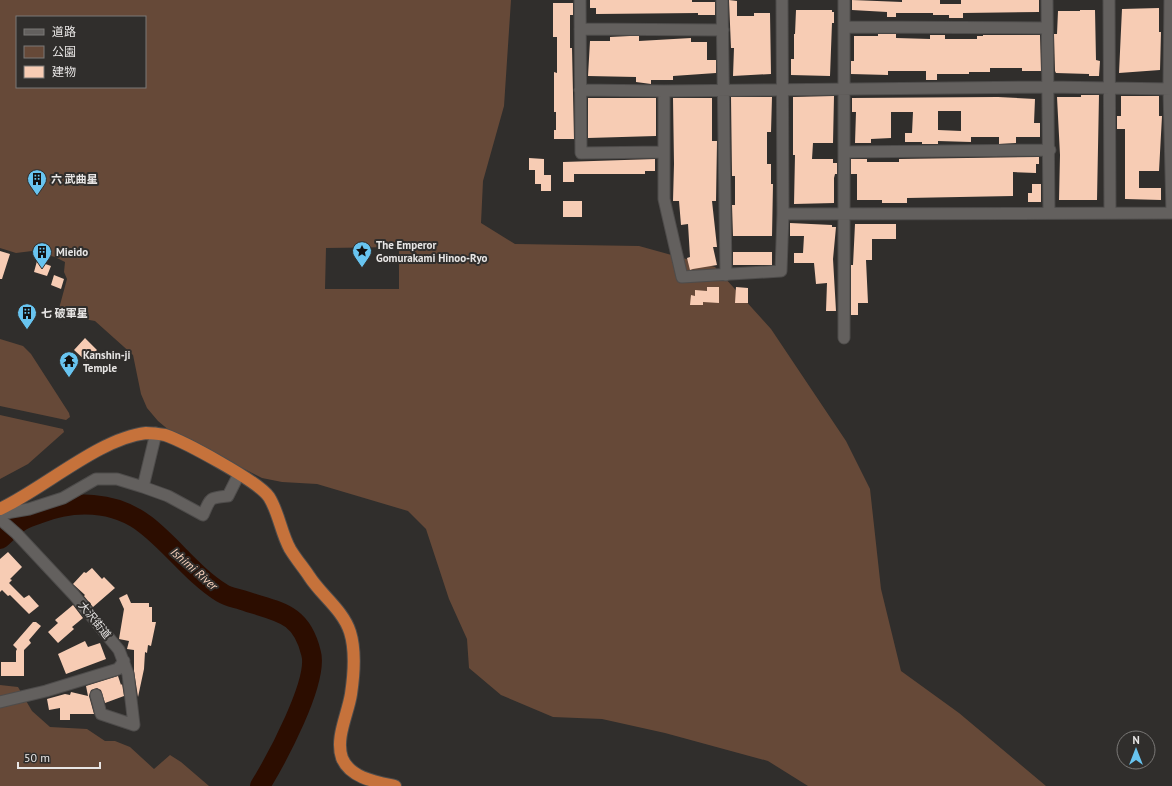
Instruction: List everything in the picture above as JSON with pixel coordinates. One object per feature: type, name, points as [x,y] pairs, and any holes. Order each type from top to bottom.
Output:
[{"type":"highway","points":[[0,509],[37,489],[96,452],[130,436],[156,433],[167,436],[196,450],[261,488],[269,497],[275,508],[290,549],[313,582],[337,609],[350,632],[354,659],[351,693],[340,744],[342,757],[347,769],[362,777],[395,786]]},
{"type":"street","points":[[580,0],[581,153],[663,152]]},
{"type":"street","points":[[722,0],[725,89],[726,275]]},
{"type":"street","points":[[664,91],[664,200],[682,277],[782,271],[782,0]]},
{"type":"street","points":[[844,0],[844,338]]},
{"type":"street","points":[[1047,0],[1050,150],[1049,213]]},
{"type":"street","points":[[1109,0],[1110,212]]},
{"type":"street","points":[[783,214],[1172,213],[1170,0]]},
{"type":"street","points":[[844,27],[1047,28]]},
{"type":"street","points":[[580,29],[723,30]]},
{"type":"street","points":[[580,90],[664,91],[725,89],[1048,87],[1170,89]]},
{"type":"street","points":[[845,152],[1050,150]]},
{"type":"street","points":[[143,487],[156,433]]},
{"type":"street","points":[[2,519],[63,498],[96,479],[117,479],[143,487],[168,496],[203,515],[208,501],[212,498],[228,496],[239,474]]},
{"type":"street","name":"大沢街道","points":[[2,519],[74,595],[119,650],[124,661],[132,695],[134,725],[101,714],[96,695]]},
{"type":"street","points":[[0,702],[46,691],[118,669],[124,661]]},
{"type":"green space","points":[[0,0],[511,0],[504,106],[483,181],[481,223],[515,244],[639,246],[715,267],[771,329],[846,441],[870,489],[881,589],[901,671],[959,713],[1046,786],[808,786],[768,761],[665,733],[602,719],[553,717],[501,695],[469,668],[467,639],[449,599],[426,529],[408,511],[317,484],[282,482],[262,478],[170,431],[158,421],[147,408],[141,394],[133,355],[95,321],[84,319],[59,319],[57,316],[67,279],[64,272],[65,262],[55,257],[32,251],[16,253],[0,248]],"holes":[[[399,247],[399,289],[325,289],[326,248]]]},
{"type":"green space","points":[[0,339],[23,346],[31,354],[69,413],[70,417],[66,420],[0,406]]},
{"type":"green space","points":[[0,415],[63,429],[64,432],[28,464],[0,479]]},
{"type":"green space","points":[[0,685],[18,687],[32,711],[50,727],[87,729],[105,741],[115,741],[130,747],[154,769],[170,755],[181,762],[209,786],[0,786]]},
{"type":"building","points":[[590,0],[692,0],[692,2],[715,2],[715,15],[698,15],[698,13],[596,14],[596,8],[590,8]]},
{"type":"building","points":[[729,0],[737,1],[737,16],[754,16],[754,13],[770,13],[771,74],[733,76],[734,48],[731,48]]},
{"type":"building","points":[[852,0],[902,2],[902,0],[940,0],[940,4],[961,4],[961,0],[1039,0],[1039,12],[963,13],[963,18],[949,18],[949,15],[933,15],[933,13],[896,13],[896,17],[887,17],[887,12],[852,10]]},
{"type":"building","points":[[553,3],[573,3],[573,15],[570,15],[570,48],[572,48],[574,139],[554,139],[554,130],[556,130],[556,112],[554,112],[554,72],[557,73],[557,37],[553,37]]},
{"type":"building","points":[[1159,8],[1159,32],[1161,32],[1160,70],[1119,73],[1122,9]]},
{"type":"building","points":[[796,10],[832,10],[832,12],[834,12],[834,23],[832,23],[830,76],[791,75],[791,59],[794,59]]},
{"type":"building","points":[[1095,10],[1096,60],[1100,61],[1099,76],[1089,76],[1089,74],[1056,73],[1055,71],[1054,34],[1057,34],[1058,11]]},
{"type":"building","points":[[878,34],[896,34],[896,38],[930,39],[930,35],[945,35],[945,39],[977,39],[977,36],[983,35],[1040,35],[1041,71],[1022,71],[1022,68],[990,68],[990,72],[969,72],[969,74],[937,74],[937,80],[926,80],[926,71],[888,71],[888,75],[851,74],[851,61],[854,61],[854,36],[878,36]]},
{"type":"building","points":[[639,36],[639,41],[691,38],[691,42],[707,42],[707,60],[716,60],[716,73],[673,76],[673,80],[651,80],[651,84],[636,82],[636,77],[588,76],[590,41],[610,41],[610,37]]},
{"type":"building","points":[[1081,95],[1099,95],[1097,200],[1059,200],[1060,155],[1057,97],[1081,97]]},
{"type":"building","points":[[834,96],[833,143],[813,143],[812,159],[833,159],[833,163],[837,163],[837,174],[835,174],[834,178],[834,203],[794,204],[795,155],[793,155],[793,97]]},
{"type":"building","points":[[1121,96],[1159,96],[1159,116],[1162,116],[1159,171],[1139,171],[1139,188],[1161,188],[1161,200],[1125,199],[1125,129],[1117,129],[1117,116],[1121,116]]},
{"type":"building","points":[[731,97],[772,97],[771,132],[767,132],[767,164],[771,164],[771,184],[773,184],[772,236],[733,236],[732,205],[735,205],[735,176],[732,176]]},
{"type":"building","points":[[998,97],[1035,99],[1034,123],[1040,123],[1040,137],[1016,137],[1016,143],[999,144],[999,137],[971,137],[971,142],[938,141],[938,144],[905,142],[905,133],[912,133],[913,112],[891,112],[891,138],[871,139],[871,143],[855,143],[856,112],[852,112],[852,98]],"holes":[[[938,111],[961,111],[961,131],[938,130]]]},
{"type":"building","points":[[588,98],[656,98],[656,136],[588,138]]},
{"type":"building","points":[[673,98],[712,98],[712,141],[717,141],[716,201],[712,201],[717,247],[713,247],[717,265],[690,270],[687,258],[690,257],[688,224],[681,225],[679,201],[673,201]]},
{"type":"building","points":[[1039,157],[1039,164],[1036,164],[1036,173],[1013,172],[1013,196],[907,198],[907,203],[882,203],[882,200],[857,200],[857,174],[851,174],[851,159],[867,159],[867,162],[899,162],[899,159]]},
{"type":"building","points":[[529,158],[544,159],[544,175],[551,175],[551,191],[541,191],[541,184],[535,184],[535,170],[529,170]]},
{"type":"building","points":[[655,159],[655,171],[645,171],[645,174],[574,174],[574,182],[563,182],[563,162]]},
{"type":"building","points":[[1032,184],[1041,184],[1041,202],[1028,202],[1028,193],[1032,193]]},
{"type":"building","points":[[563,201],[582,201],[582,217],[563,217]]},
{"type":"building","points":[[790,223],[832,225],[832,227],[836,227],[833,259],[836,311],[826,311],[827,283],[816,284],[814,263],[794,263],[794,253],[803,253],[804,236],[790,236]]},
{"type":"building","points":[[855,224],[896,224],[896,239],[872,239],[872,260],[866,260],[868,303],[858,303],[858,315],[851,315],[851,265],[853,265]]},
{"type":"building","points":[[0,251],[10,254],[2,279],[0,279]]},
{"type":"building","points":[[733,252],[772,252],[772,265],[733,265]]},
{"type":"building","name":"Mieido","points":[[37,261],[51,266],[47,276],[34,272]]},
{"type":"building","points":[[54,275],[64,279],[61,289],[51,285]]},
{"type":"building","points":[[707,287],[719,287],[719,303],[703,302],[703,305],[690,305],[691,295],[695,296],[695,290],[707,291]]},
{"type":"building","points":[[736,287],[748,288],[748,303],[735,303]]},
{"type":"building","points":[[85,338],[97,350],[86,361],[74,350]]},
{"type":"building","points":[[8,552],[22,567],[10,579],[12,580],[9,583],[24,598],[29,595],[39,606],[29,614],[10,595],[8,596],[2,590],[0,592],[0,559]]},
{"type":"building","points":[[92,568],[102,579],[104,577],[115,588],[93,607],[84,596],[85,595],[73,584],[84,572],[86,573]]},
{"type":"building","points":[[127,594],[131,603],[149,603],[149,607],[152,607],[152,622],[156,622],[151,646],[148,645],[147,653],[145,652],[144,669],[138,697],[134,671],[134,650],[127,649],[129,641],[119,639],[124,609],[119,598]]},
{"type":"building","points":[[73,605],[83,618],[72,627],[74,629],[58,643],[48,632],[58,623],[55,620]]},
{"type":"building","points":[[33,622],[36,622],[41,626],[29,640],[31,643],[24,650],[24,676],[1,676],[1,662],[16,662],[17,649],[13,645]]},
{"type":"building","points":[[85,641],[88,647],[100,643],[106,659],[66,674],[58,654]]},
{"type":"building","points":[[118,676],[121,685],[122,684],[124,696],[105,703],[101,690],[97,688],[91,690],[89,696],[94,714],[70,714],[70,720],[60,720],[60,708],[49,710],[47,699],[65,694],[70,695],[71,692],[88,696],[86,686]]},
{"type":"waterway","name":"Ishimi River","points":[[0,539],[21,521],[51,509],[79,505],[107,507],[121,511],[146,525],[202,578],[222,593],[277,611],[294,621],[307,639],[311,653],[312,666],[309,682],[303,701],[285,740],[260,786]]},
{"type":"place","name":"六 武曲星","points":[[37,196]]},
{"type":"place","name":"The Emperor Gomurakami Hinoo-Ryo","points":[[362,268]]},
{"type":"place","name":"Mieido","points":[[42,269]]},
{"type":"place","name":"七 破軍星","points":[[27,330]]},
{"type":"place","name":"Kanshin-ji Temple","points":[[69,378]]}]
